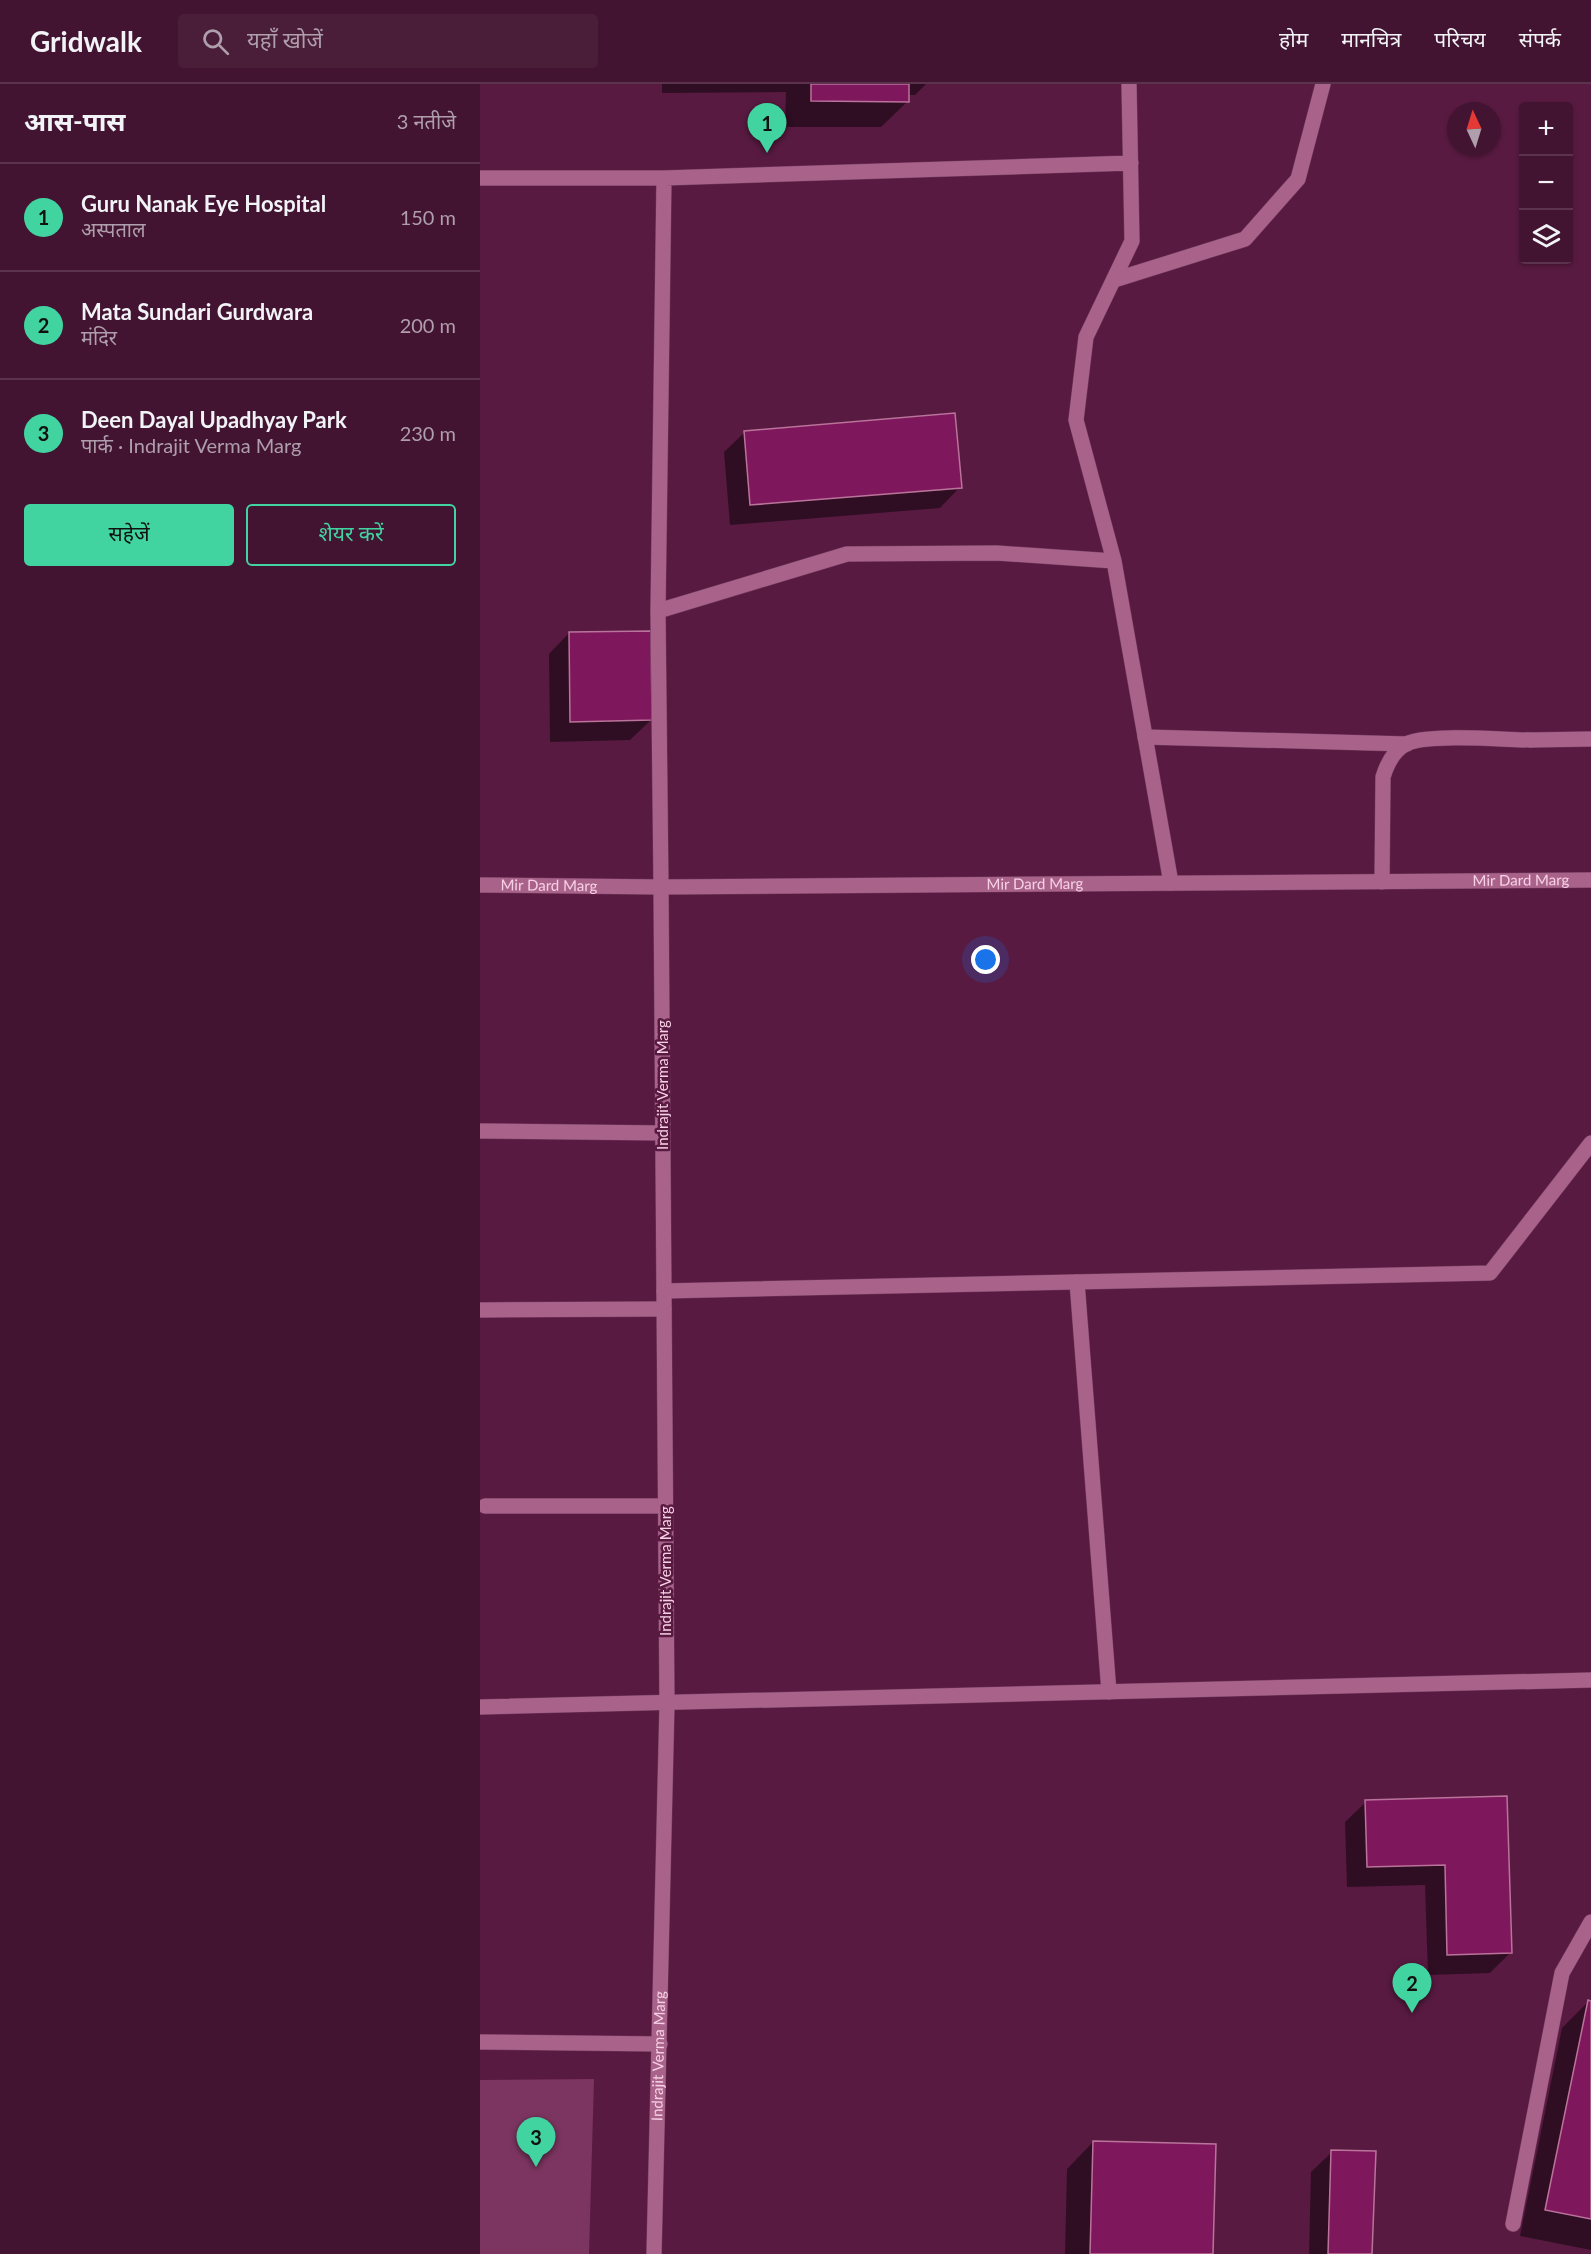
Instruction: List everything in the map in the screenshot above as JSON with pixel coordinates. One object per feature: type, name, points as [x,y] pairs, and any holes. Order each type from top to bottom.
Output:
[{"type":"street","points":[[1129,84],[1132,241],[1086,338],[1076,420],[1114,561],[1171,883]]},
{"type":"street","points":[[1113,280],[1245,239],[1298,179],[1323,84]]},
{"type":"street","points":[[480,178],[664,178],[1131,163]]},
{"type":"street","name":"Indrajit Verma Marg","points":[[654,2254],[667,1704],[657,611],[664,178]]},
{"type":"street","points":[[657,611],[847,554],[997,553],[1114,561]]},
{"type":"street","points":[[1145,737],[1407,744],[1426,739],[1591,739]]},
{"type":"street","points":[[1382,882],[1383,777],[1386,766],[1393,755],[1407,744]]},
{"type":"street","name":"Mir Dard Marg","points":[[480,885],[661,887],[1591,880]]},
{"type":"street","points":[[480,1131],[663,1133]]},
{"type":"street","points":[[664,1291],[1490,1273],[1591,1143]]},
{"type":"street","points":[[1077,1282],[1108,1692]]},
{"type":"street","points":[[480,1310],[664,1309]]},
{"type":"street","points":[[486,1506],[665,1506]]},
{"type":"street","points":[[480,1707],[1591,1680]]},
{"type":"street","points":[[1513,2224],[1562,1973],[1591,1922]]},
{"type":"street","points":[[480,2042],[660,2044]]},
{"type":"shaded area","points":[[594,2079],[589,2254],[480,2254],[480,2080]]},
{"type":"building","points":[[811,84],[909,84],[909,102],[811,101]]},
{"type":"building","points":[[955,413],[962,488],[750,505],[744,431]]},
{"type":"building","points":[[651,631],[652,720],[570,722],[569,632]]},
{"type":"building","points":[[1507,1796],[1512,1953],[1447,1955],[1445,1865],[1367,1867],[1365,1800]]},
{"type":"building","points":[[1588,2000],[1591,2001],[1591,2219],[1545,2210]]},
{"type":"building","points":[[1093,2141],[1216,2144],[1213,2254],[1090,2254]]},
{"type":"building","points":[[1331,2150],[1376,2151],[1372,2254],[1328,2254]]},
{"type":"place","name":"Guru Nanak Eye Hospital","points":[[767,153]]},
{"type":"place","name":"Mata Sundari Gurdwara","points":[[1412,2013]]},
{"type":"place","name":"Deen Dayal Upadhyay Park","points":[[536,2167]]}]
